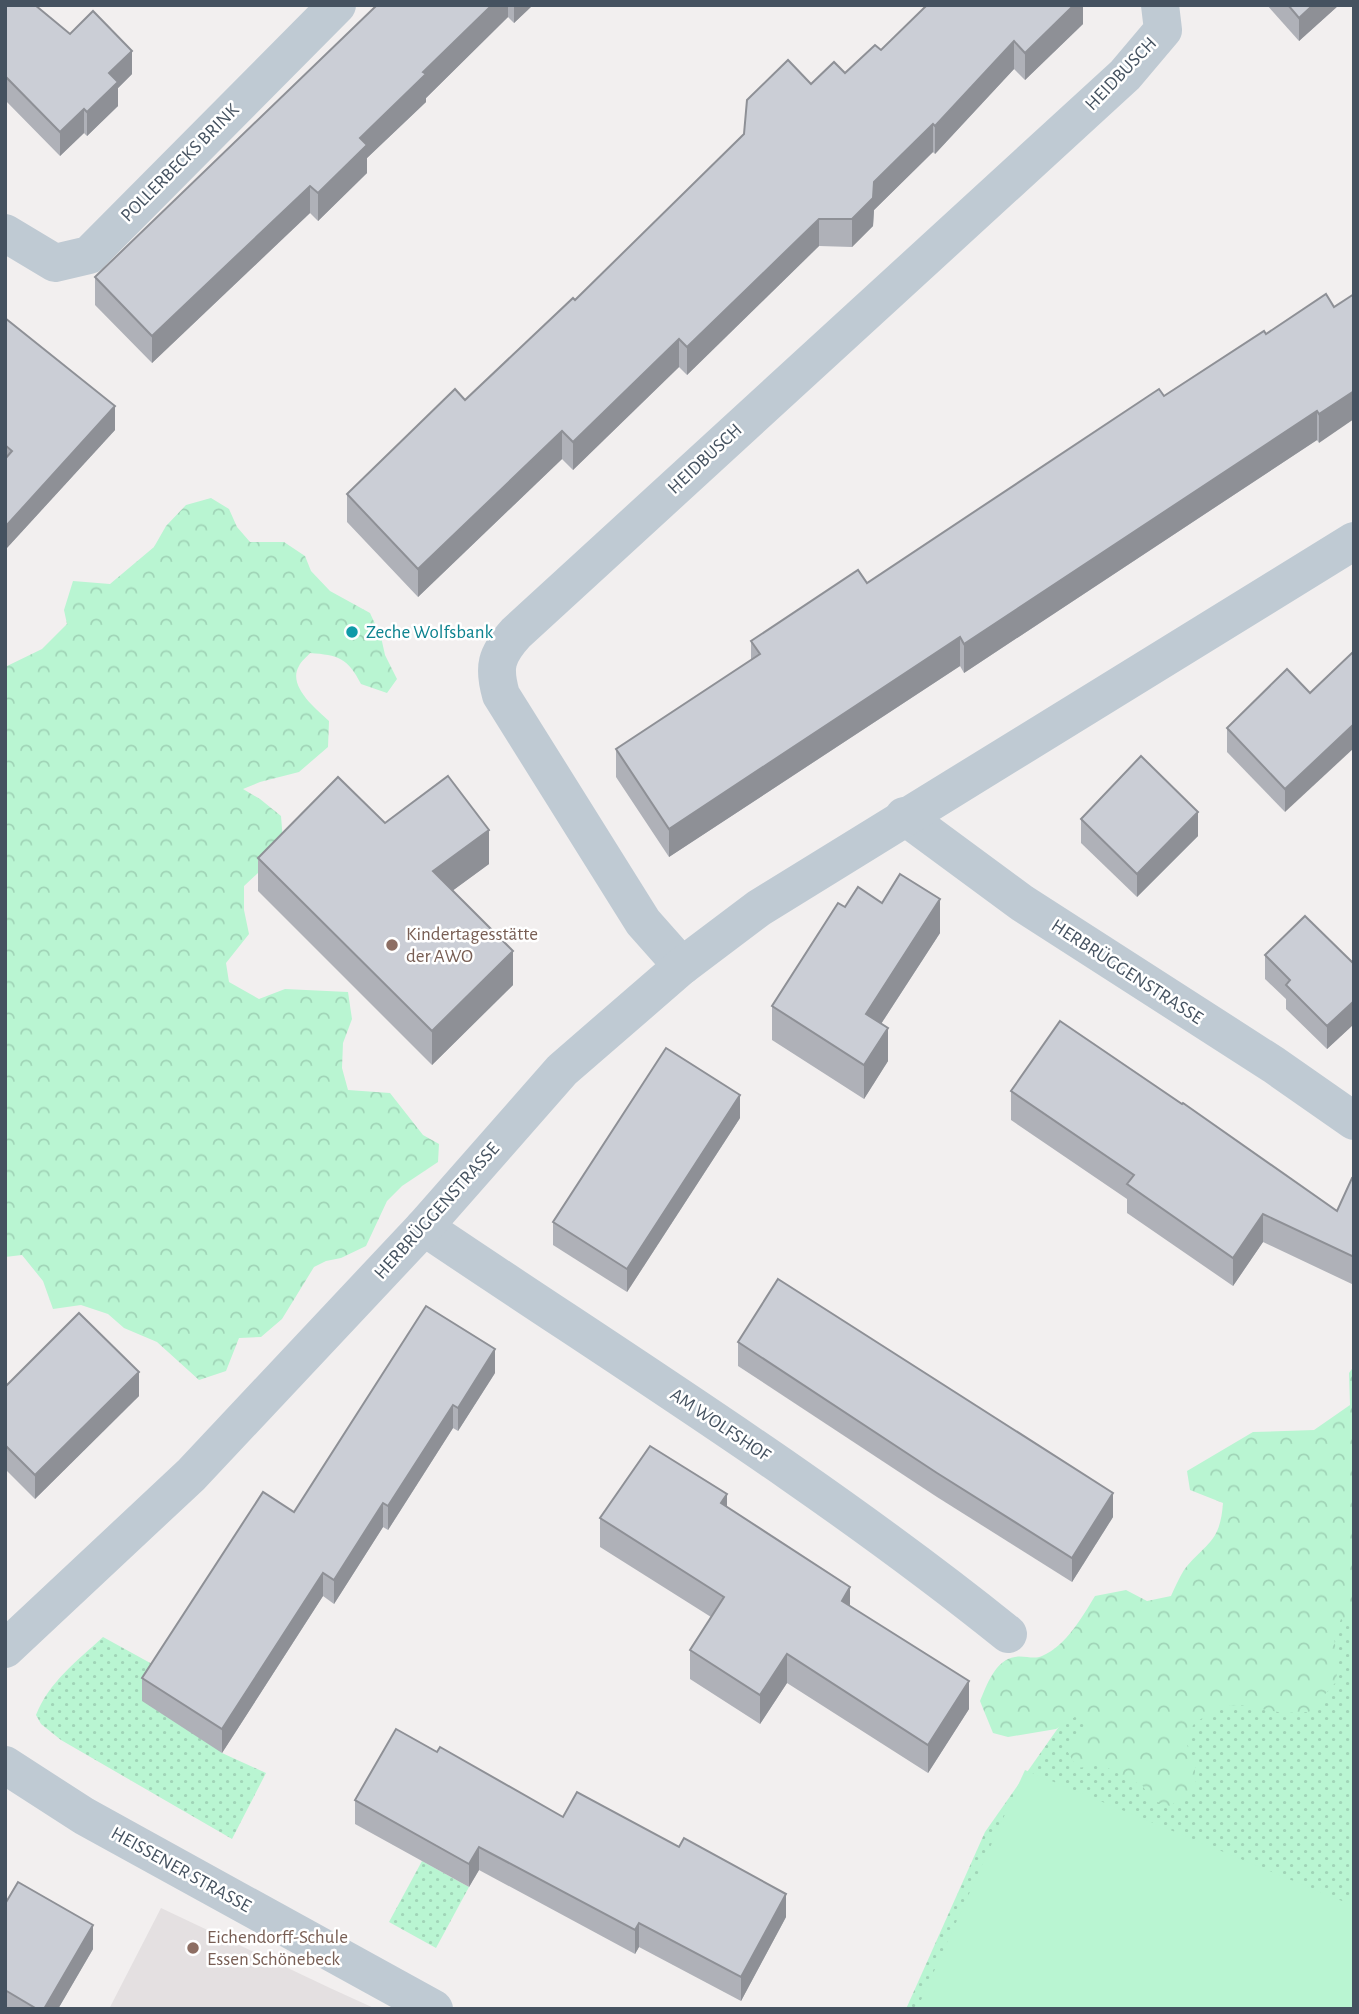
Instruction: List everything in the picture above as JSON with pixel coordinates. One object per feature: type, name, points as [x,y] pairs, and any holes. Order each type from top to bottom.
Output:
[{"type":"street","name":"POLLERBECKS BRINK","points":[[5,233],[55,263],[89,255],[337,5]]},
{"type":"street","name":"HEIDBUSCH","points":[[682,966],[643,922],[501,695],[495,674],[501,649],[1125,75],[1163,30],[1160,5]]},
{"type":"street","name":"HERBRÜGGENSTRASSE","points":[[5,1649],[191,1475],[424,1227],[562,1070],[682,966],[759,908],[904,816],[1354,541]]},
{"type":"street","name":"HERBRÜGGENSTRASSE","points":[[904,816],[1022,903],[1273,1065],[1354,1121]]},
{"type":"street","name":"AM WOLFSHOF","points":[[424,1227],[822,1494],[932,1573],[1008,1634]]},
{"type":"street","name":"HEISSENER STRASSE","points":[[5,1765],[96,1823],[434,2009]]},
{"type":"shaded area","name":"Eichendorff-Schule Essen Schönebeck","points":[[161,1908],[330,1988],[376,2009],[109,2009]]},
{"type":"green space","points":[[211,498],[229,509],[237,527],[250,542],[284,542],[305,556],[311,571],[330,591],[370,613],[397,679],[387,693],[361,684],[347,663],[335,657],[310,653],[300,664],[296,674],[300,689],[329,721],[328,747],[299,772],[243,789],[281,816],[283,841],[275,857],[244,886],[244,910],[249,934],[226,963],[229,982],[259,999],[285,989],[348,992],[352,1019],[343,1043],[342,1068],[348,1090],[390,1093],[423,1135],[439,1144],[438,1162],[402,1186],[387,1201],[366,1246],[314,1267],[282,1319],[261,1337],[239,1338],[226,1371],[199,1380],[157,1342],[124,1328],[108,1314],[81,1305],[53,1309],[43,1281],[22,1255],[5,1257],[5,667],[42,649],[67,624],[64,610],[73,581],[110,584],[154,547],[166,526],[186,505]]},
{"type":"green space","points":[[1354,1366],[1354,1616],[1341,1619],[1334,1638],[1338,1663],[1336,1682],[1309,1712],[1283,1713],[1240,1705],[1217,1707],[1193,1725],[1187,1745],[1195,1764],[1195,1789],[1170,1806],[1150,1800],[1143,1786],[1102,1765],[1077,1768],[1065,1747],[1091,1727],[1081,1713],[1056,1729],[1008,1737],[993,1733],[980,1701],[993,1674],[1002,1663],[1015,1657],[1039,1657],[1051,1651],[1073,1630],[1095,1596],[1126,1590],[1147,1601],[1171,1596],[1184,1570],[1215,1535],[1223,1503],[1190,1490],[1187,1471],[1253,1432],[1314,1430],[1350,1405],[1349,1373]]},
{"type":"green space","points":[[1354,1495],[1354,2009],[906,2009],[985,1832],[1084,1691]]},
{"type":"green space","points":[[103,1637],[163,1670],[222,1753],[266,1773],[232,1839],[61,1740],[41,1724],[36,1715],[48,1692]]},
{"type":"green space","points":[[1025,1770],[1354,1906],[1354,2009],[917,2009]]},
{"type":"green space","points":[[422,1861],[469,1887],[436,1948],[389,1922]]},
{"type":"building","points":[[5,5],[35,5],[70,34],[93,11],[132,51],[109,73],[118,82],[87,112],[84,109],[60,132],[5,76]]},
{"type":"building","points":[[377,5],[492,5],[360,138],[367,145],[318,193],[310,186],[152,336],[95,277]]},
{"type":"building","points":[[927,5],[1074,5],[1025,53],[1014,41],[935,126],[933,124],[874,182],[873,198],[852,219],[819,219],[687,347],[679,339],[573,442],[562,431],[418,569],[347,494],[455,389],[465,400],[573,298],[575,300],[744,134],[747,100],[788,60],[811,84],[834,62],[845,73],[875,45],[881,50]]},
{"type":"building","points":[[1288,5],[1313,5],[1299,18]]},
{"type":"building","points":[[1326,294],[1334,307],[1354,294],[1354,391],[1319,414],[1317,411],[964,644],[960,637],[669,829],[616,749],[760,654],[751,641],[858,570],[867,583],[1159,389],[1164,396]]},
{"type":"building","points":[[5,318],[115,406],[6,526],[5,459],[12,451],[5,445]]},
{"type":"building","points":[[1354,651],[1354,724],[1285,789],[1227,728],[1287,669],[1310,693]]},
{"type":"building","points":[[1141,756],[1198,812],[1137,874],[1081,819]]},
{"type":"building","name":"Kindertagesstätte der AWO","points":[[448,776],[489,830],[433,871],[513,951],[432,1031],[258,858],[338,777],[385,823]]},
{"type":"building","points":[[900,874],[940,899],[866,1014],[888,1028],[864,1065],[772,1006],[838,903],[845,907],[858,887],[882,903]]},
{"type":"building","points":[[1305,916],[1354,964],[1354,1001],[1327,1026],[1286,985],[1290,980],[1265,955]]},
{"type":"building","points":[[1060,1021],[1337,1211],[1352,1178],[1354,1179],[1354,1257],[1263,1214],[1233,1258],[1127,1184],[1134,1175],[1011,1091]]},
{"type":"building","points":[[666,1048],[740,1095],[627,1269],[553,1222]]},
{"type":"building","points":[[778,1279],[1113,1493],[1072,1558],[738,1342]]},
{"type":"building","points":[[426,1306],[495,1349],[458,1408],[453,1405],[388,1506],[383,1503],[334,1580],[323,1573],[222,1729],[142,1678],[263,1492],[294,1512]]},
{"type":"building","points":[[79,1313],[139,1372],[35,1475],[5,1445],[5,1387]]},
{"type":"building","points":[[650,1446],[727,1494],[721,1503],[850,1587],[842,1601],[969,1681],[928,1745],[787,1654],[760,1695],[690,1650],[724,1597],[600,1518]]},
{"type":"building","points":[[396,1729],[437,1752],[440,1747],[563,1817],[577,1792],[679,1847],[684,1838],[786,1894],[741,1977],[639,1923],[635,1930],[479,1847],[469,1864],[355,1800]]},
{"type":"building","points":[[18,1882],[93,1925],[44,2009],[37,2009],[5,1990],[5,1904]]},
{"type":"place","name":"Zeche Wolfsbank","points":[[352,632]]},
{"type":"place","name":"Kindertagesstätte der AWO","points":[[392,945]]},
{"type":"place","name":"Eichendorff-Schule Essen Schönebeck","points":[[193,1948]]}]
